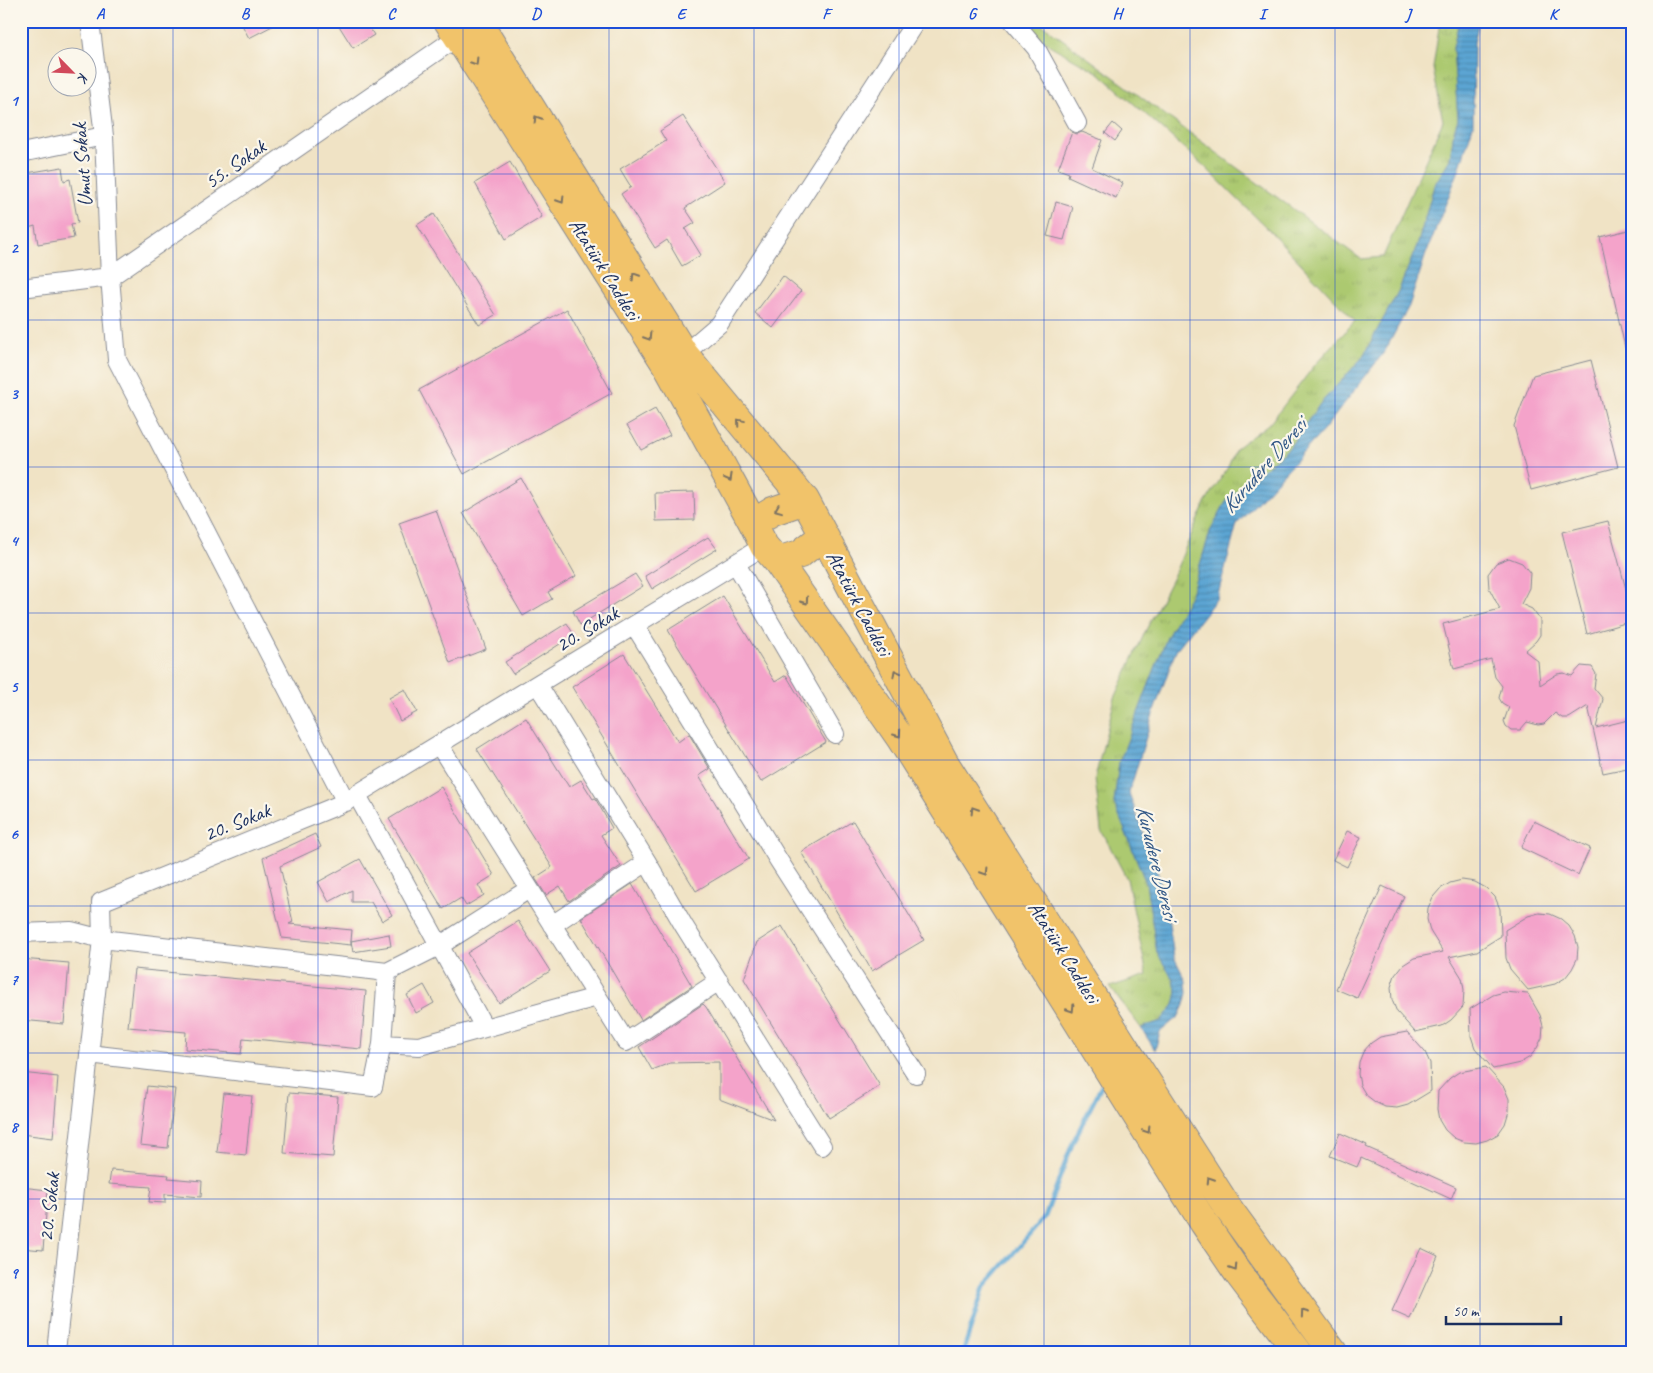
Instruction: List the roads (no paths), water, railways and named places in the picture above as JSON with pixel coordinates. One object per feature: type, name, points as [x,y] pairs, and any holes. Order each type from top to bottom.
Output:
[{"type":"main road","name":"Atatürk Caddesi","points":[[468,25],[684,354],[805,500]]},
{"type":"main road","name":"Atatürk Caddesi","points":[[468,25],[669,370],[765,543],[901,739],[1132,1082],[1228,1208],[1333,1352]]},
{"type":"main road","points":[[805,500],[818,521],[823,536],[800,554],[765,543],[773,511],[805,500]]},
{"type":"main road","name":"Atatürk Caddesi","points":[[823,536],[944,762],[1111,1050]]},
{"type":"main road","name":"Atatürk Caddesi","points":[[1132,1082],[1204,1223],[1238,1273],[1298,1352]]},
{"type":"street","name":"Umut Sokak","points":[[90,21],[104,136],[110,277],[118,360],[351,798],[439,946],[484,1027]]},
{"type":"street","points":[[684,354],[719,324],[916,21]]},
{"type":"street","points":[[1013,21],[1036,48],[1077,123]]},
{"type":"street","name":"55. Sokak","points":[[21,288],[110,277],[468,25]]},
{"type":"street","points":[[21,153],[104,136]]},
{"type":"street","name":"20. Sokak","points":[[57,1342],[102,939],[101,902],[351,798],[736,564],[765,543]]},
{"type":"street","points":[[736,564],[835,734]]},
{"type":"street","points":[[635,626],[779,861],[916,1074]]},
{"type":"street","points":[[538,685],[647,862],[684,926],[822,1146]]},
{"type":"street","points":[[439,745],[626,1042],[719,982]]},
{"type":"street","points":[[552,926],[647,862]]},
{"type":"street","points":[[21,933],[70,931],[102,939],[387,972],[439,946],[530,889]]},
{"type":"street","points":[[89,1054],[373,1087],[382,1044],[387,972]]},
{"type":"street","points":[[382,1044],[419,1046],[597,997]]},
{"type":"water","points":[[1459,21],[1479,21],[1474,43],[1473,126],[1459,170],[1426,254],[1409,306],[1385,351],[1323,431],[1237,524],[1217,598],[1176,650],[1153,714],[1129,793],[1159,877],[1167,910],[1174,957],[1186,981],[1187,993],[1184,1005],[1179,1016],[1160,1032],[1155,1050],[1141,1028],[1161,1021],[1174,1005],[1177,992],[1173,979],[1157,953],[1146,883],[1114,803],[1119,763],[1167,637],[1191,594],[1211,529],[1227,500],[1289,448],[1320,404],[1362,358],[1399,290],[1418,243],[1434,186],[1450,159],[1454,131],[1458,119],[1453,48]]},
{"type":"waterway","name":"Kurudere Deresi","points":[[963,1352],[984,1287],[1045,1217],[1073,1142],[1102,1085]]}]
